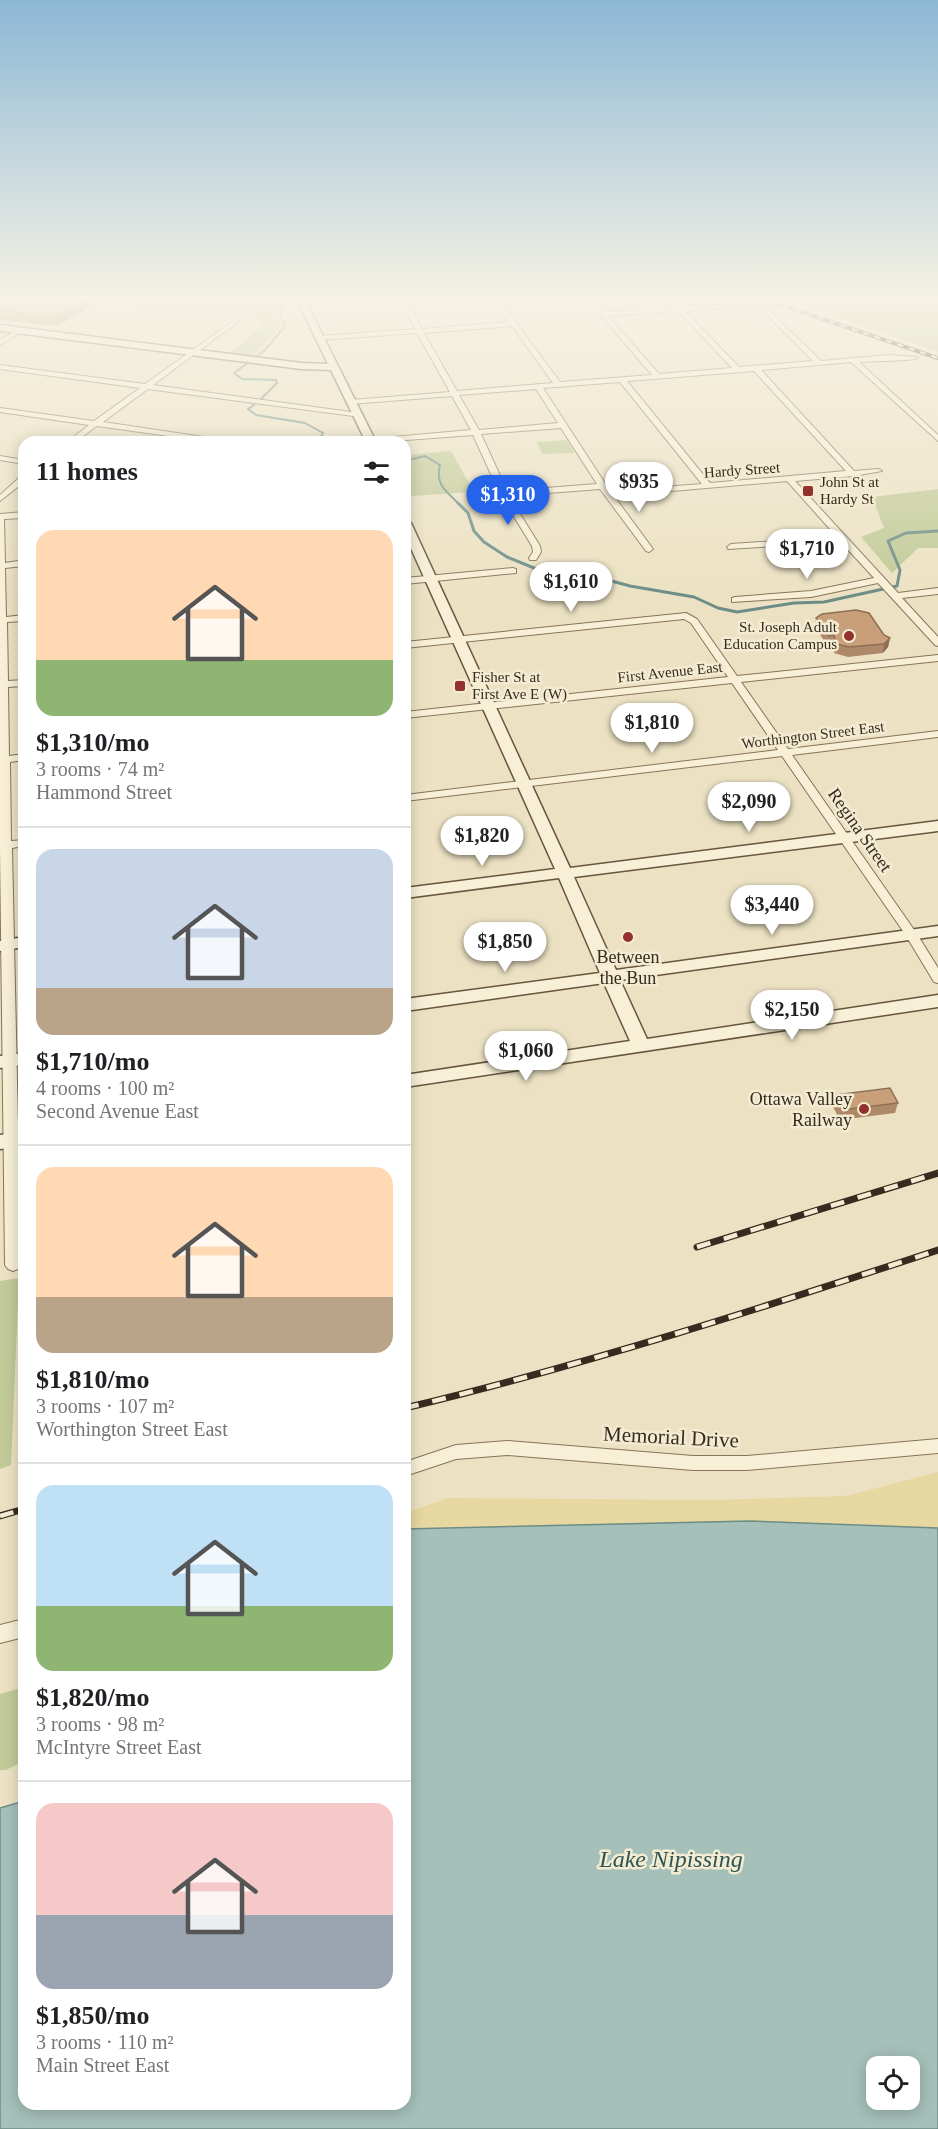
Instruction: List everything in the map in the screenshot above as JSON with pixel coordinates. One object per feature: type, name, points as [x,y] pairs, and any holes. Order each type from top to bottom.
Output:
[{"type":"main road","points":[[349,397],[367,436]]},
{"type":"main road","points":[[411,537],[490,706],[641,1046]]},
{"type":"main road","points":[[411,892],[938,826]]},
{"type":"main road","points":[[411,1004],[938,931]]},
{"type":"main road","points":[[411,1080],[938,1001]]},
{"type":"street","points":[[79,436],[130,397]]},
{"type":"street","points":[[220,397],[358,416]]},
{"type":"street","points":[[351,402],[405,397]]},
{"type":"street","points":[[457,397],[504,494],[536,546],[537,552],[533,558]]},
{"type":"street","points":[[546,397],[605,490],[649,549]]},
{"type":"street","points":[[636,397],[708,486]]},
{"type":"street","points":[[782,397],[853,474]]},
{"type":"street","points":[[893,397],[938,439]]},
{"type":"street","points":[[0,410],[184,436]]},
{"type":"street","points":[[411,438],[565,425]]},
{"type":"street","points":[[924,426],[938,426]]},
{"type":"street","points":[[0,458],[18,461]]},
{"type":"street","name":"Hardy Street","points":[[504,494],[708,486],[878,471]]},
{"type":"street","points":[[790,480],[938,642]]},
{"type":"street","points":[[0,499],[18,483]]},
{"type":"street","points":[[13,1265],[11,944],[4,846],[0,517],[18,516]]},
{"type":"street","points":[[731,547],[842,539]]},
{"type":"street","points":[[0,566],[18,564]]},
{"type":"street","points":[[411,581],[513,571]]},
{"type":"street","points":[[735,600],[811,594],[884,582]]},
{"type":"street","points":[[895,595],[938,591]]},
{"type":"street","name":"Regina Street","points":[[458,639],[686,616],[694,621],[911,934],[938,980]]},
{"type":"street","points":[[1,620],[18,619]]},
{"type":"street","points":[[411,644],[458,639]]},
{"type":"street","name":"First Avenue East","points":[[411,714],[938,658]]},
{"type":"street","points":[[1,685],[18,684]]},
{"type":"street","name":"Worthington Street East","points":[[411,797],[938,734]]},
{"type":"street","points":[[2,760],[18,758]]},
{"type":"street","name":"Memorial Drive","points":[[411,1467],[456,1452],[507,1448],[693,1463],[747,1463],[938,1446]]},
{"type":"street","points":[[0,1634],[18,1630]]},
{"type":"green space","points":[[567,440],[575,453],[542,454],[537,442]]},
{"type":"green space","points":[[451,451],[474,492],[411,496],[411,454]]},
{"type":"green space","points":[[938,489],[938,548],[918,548],[892,573],[861,537],[884,528],[872,497]]},
{"type":"green space","points":[[18,1278],[11,1465],[0,1469],[0,1281]]},
{"type":"green space","points":[[18,1689],[18,1764],[6,1770],[0,1770],[0,1694]]},
{"type":"sand","points":[[938,1472],[938,1528],[750,1521],[411,1529],[411,1511],[448,1498],[709,1500],[846,1496]]},
{"type":"water","name":"Lake Nipissing","points":[[750,1521],[938,1528],[938,2129],[0,2129],[0,1808],[18,1803],[18,2110],[411,2110],[411,1529]]},
{"type":"building","name":"St. Joseph Adult Education Campus","points":[[856,610],[869,613],[884,635],[890,638],[884,644],[849,647],[836,644],[834,635],[829,636],[816,618],[822,614]]},
{"type":"building","points":[[890,1088],[898,1103],[842,1110],[834,1095]]},
{"type":"waterway","points":[[254,405],[248,409],[256,415],[305,423],[323,433],[322,436]]},
{"type":"waterway","points":[[411,460],[425,456],[440,465],[440,483],[468,513],[474,531],[484,542],[507,557],[544,572],[578,572],[630,586],[694,597],[718,608],[737,612],[794,603],[824,602],[897,586],[900,570],[888,541],[906,533],[938,531]]},
{"type":"railway","points":[[697,1247],[938,1173]]},
{"type":"railway","points":[[411,1406],[606,1354],[938,1250]]},
{"type":"railway","points":[[0,1516],[18,1511]]},
{"type":"place","name":"John St at Hardy St","points":[[808,491]]},
{"type":"place","name":"St. Joseph Adult Education Campus","points":[[849,636]]},
{"type":"place","name":"Fisher St at First Ave E (W)","points":[[460,686]]},
{"type":"place","name":"Between the Bun","points":[[628,937]]},
{"type":"place","name":"Ottawa Valley Railway","points":[[864,1109]]}]
